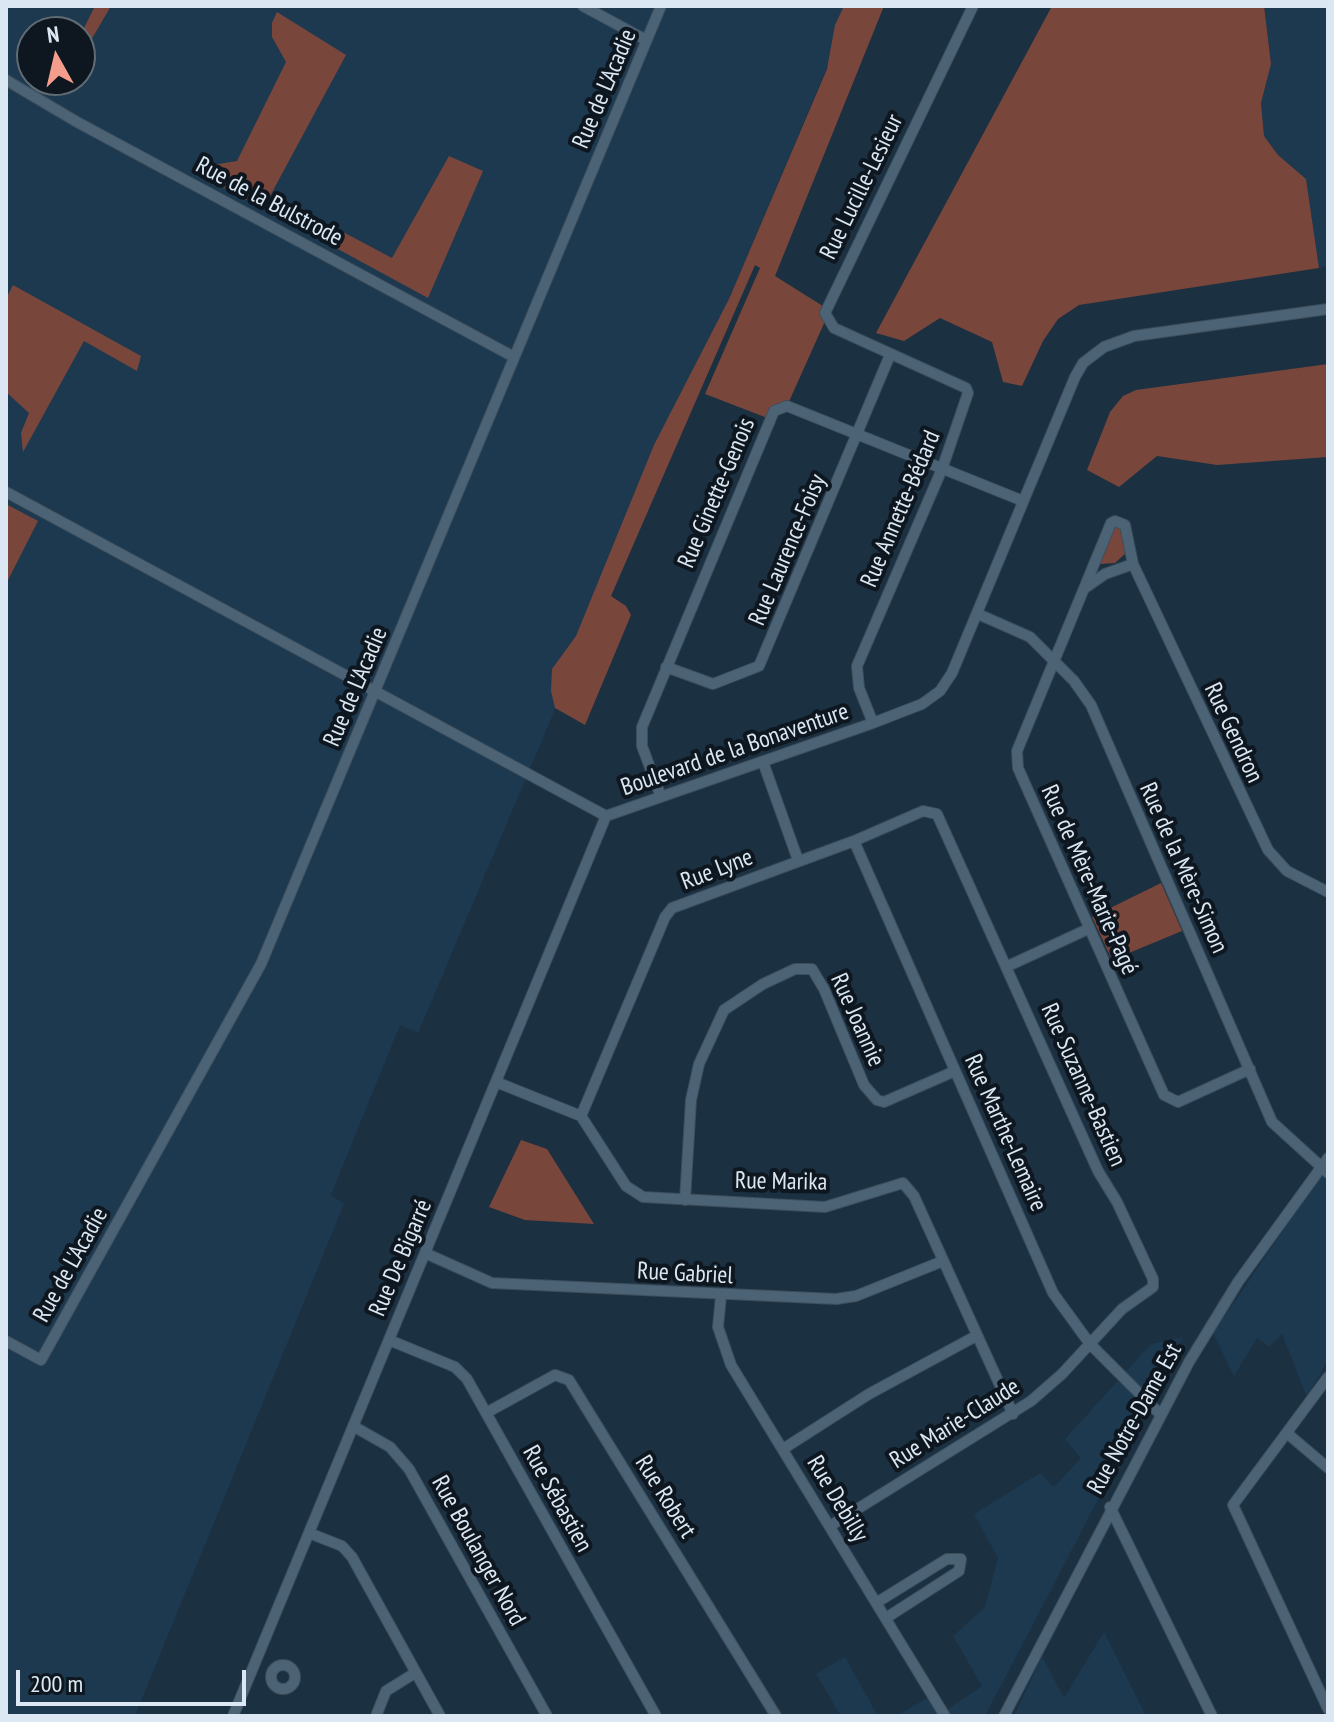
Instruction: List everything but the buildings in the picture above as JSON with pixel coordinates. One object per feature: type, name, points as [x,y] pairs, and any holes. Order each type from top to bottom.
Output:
[{"type":"street","points":[[583,6],[646,40]]},
{"type":"street","name":"Rue de L'Acadie","points":[[6,1341],[41,1360],[261,964],[661,6]]},
{"type":"street","name":"Rue Lucille-Lesieur","points":[[890,355],[834,328],[826,319],[826,308],[973,6]]},
{"type":"street","name":"Rue de la Bulstrode","points":[[6,80],[77,122],[514,357]]},
{"type":"street","name":"Boulevard de la Bonaventure","points":[[6,492],[606,816],[873,723],[922,704],[940,691],[952,673],[978,614],[1075,377],[1083,363],[1104,347],[1134,336],[1328,309]]},
{"type":"street","name":"Rue Laurence-Foisy","points":[[666,667],[713,684],[759,666],[890,355]]},
{"type":"street","name":"Rue Annette-Bédard","points":[[873,723],[859,688],[857,666],[942,469],[968,393],[966,388],[890,355]]},
{"type":"street","name":"Rue Ginette-Genois","points":[[661,797],[641,736],[666,667],[774,411],[787,406],[1023,501]]},
{"type":"street","name":"Rue de Mère-Marie-Pagé","points":[[1133,564],[1128,530],[1115,521],[1108,526],[1016,760],[1088,929],[1164,1095],[1178,1102],[1250,1069]]},
{"type":"street","points":[[1083,589],[1105,574],[1133,564]]},
{"type":"street","name":"Rue Gendron","points":[[1133,564],[1268,850],[1287,871],[1328,892]]},
{"type":"street","name":"Rue de la Mère-Simon","points":[[978,614],[1030,637],[1054,660],[1091,705],[1278,1130],[1326,1165]]},
{"type":"street","points":[[763,762],[798,860]]},
{"type":"street","name":"Rue Lyne","points":[[581,1116],[665,917],[672,908],[854,841],[923,811],[931,811],[941,820]]},
{"type":"street","name":"Rue De Bigarré","points":[[233,1716],[606,816]]},
{"type":"street","name":"Rue Suzanne-Bastien","points":[[941,820],[1098,1171],[1117,1202],[1153,1279],[1149,1292],[1122,1309],[1090,1344]]},
{"type":"street","name":"Rue Marthe-Lemaire","points":[[854,841],[1053,1293],[1090,1344],[1160,1414]]},
{"type":"street","points":[[1008,966],[1088,929]]},
{"type":"street","name":"Rue Joannie","points":[[685,1200],[691,1100],[699,1064],[724,1010],[763,984],[795,969],[812,969],[864,1085],[877,1100],[884,1102],[955,1071]]},
{"type":"street","points":[[496,1082],[581,1116]]},
{"type":"street","name":"Rue Marika","points":[[581,1116],[631,1191],[643,1197],[825,1207],[903,1183],[914,1196],[1013,1414]]},
{"type":"street","name":"Rue Notre-Dame Est","points":[[1004,1716],[1160,1414],[1232,1292],[1326,1165]]},
{"type":"street","name":"Rue Gabriel","points":[[425,1253],[492,1283],[721,1296],[844,1299],[943,1261]]},
{"type":"street","name":"Rue Debilly","points":[[721,1296],[718,1327],[722,1347],[945,1716]]},
{"type":"street","points":[[783,1449],[869,1394],[976,1336]]},
{"type":"street","name":"Rue Sébastien","points":[[389,1340],[461,1371],[656,1716]]},
{"type":"street","name":"Rue Marie-Claude","points":[[830,1526],[1013,1414],[1048,1388],[1090,1344]]},
{"type":"street","name":"Rue Robert","points":[[486,1413],[555,1375],[569,1380],[774,1713]]},
{"type":"street","points":[[1318,1716],[1328,1710],[1234,1511],[1236,1497],[1288,1434],[1328,1377]]},
{"type":"street","name":"Rue Boulanger Nord","points":[[353,1426],[390,1447],[409,1469],[547,1716]]},
{"type":"street","points":[[1288,1434],[1328,1468]]},
{"type":"street","points":[[1110,1507],[1212,1716]]},
{"type":"street","points":[[309,1533],[342,1546],[352,1557],[440,1716]]},
{"type":"street","points":[[876,1603],[947,1559],[961,1559],[959,1571],[886,1618]]},
{"type":"street","points":[[253,1667],[272,1673]]},
{"type":"street","points":[[376,1716],[386,1691],[415,1673]]},
{"type":"street","points":[[761,1716],[774,1713]]},
{"type":"shaded area","points":[[6,6],[853,6],[418,1033],[400,1025],[331,1195],[344,1204],[135,1716],[6,1716]]},
{"type":"shaded area","points":[[95,6],[111,6],[96,32],[96,16],[90,16]]},
{"type":"shaded area","points":[[844,6],[884,6],[775,276],[826,308],[826,319],[787,406],[770,419],[705,394],[760,268],[755,265],[611,596],[626,606],[631,615],[585,725],[555,708],[551,691],[552,669],[576,636],[654,445],[729,299],[827,69],[835,25]]},
{"type":"shaded area","points":[[1052,6],[1264,6],[1271,64],[1261,103],[1264,136],[1278,155],[1306,179],[1319,268],[1079,305],[1058,319],[1043,341],[1022,386],[1003,382],[992,342],[940,318],[904,341],[876,333]]},
{"type":"shaded area","points":[[1264,6],[1328,6],[1328,266],[1319,268],[1306,179],[1278,155],[1264,136],[1261,103],[1271,64]]},
{"type":"shaded area","points":[[277,12],[346,55],[263,209],[202,176],[206,166],[237,161],[286,62],[272,37],[272,23]]},
{"type":"shaded area","points":[[449,156],[483,171],[428,298],[336,248],[343,232],[392,258]]},
{"type":"shaded area","points":[[13,285],[141,356],[137,371],[84,341],[23,452],[21,433],[29,413],[6,392],[6,299]]},
{"type":"shaded area","points":[[1328,364],[1328,457],[1217,465],[1157,456],[1119,487],[1087,470],[1110,412],[1123,396],[1136,390]]},
{"type":"shaded area","points":[[6,504],[38,521],[6,584]]},
{"type":"shaded area","points":[[1113,525],[1121,526],[1126,553],[1115,563],[1100,564],[1098,561]]},
{"type":"shaded area","points":[[1161,883],[1182,931],[1112,960],[1092,917]]},
{"type":"shaded area","points":[[521,1140],[547,1149],[594,1224],[525,1220],[489,1207]]},
{"type":"shaded area","points":[[1328,1165],[1328,1360],[1307,1397],[1282,1334],[1269,1347],[1257,1338],[1234,1376],[1213,1333]]},
{"type":"shaded area","points":[[1183,1337],[985,1716],[897,1716],[935,1693],[946,1710],[982,1686],[953,1636],[985,1607],[998,1558],[974,1514],[1040,1473],[1054,1487],[1081,1458],[1065,1439],[1151,1344]]},
{"type":"shaded area","points":[[1104,1632],[1146,1716],[1014,1716],[1042,1656],[1064,1698]]},
{"type":"shaded area","points":[[845,1657],[878,1716],[841,1716],[816,1674]]}]
